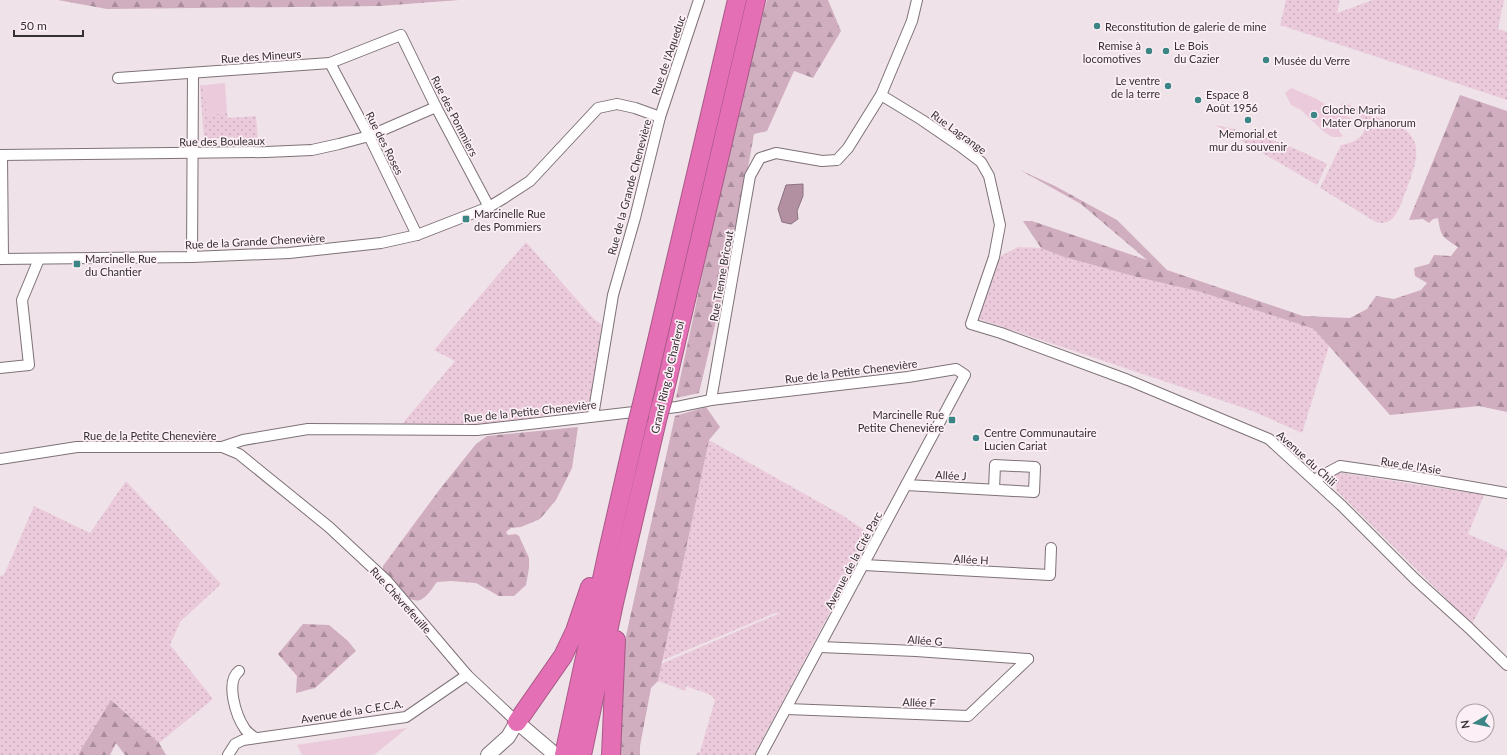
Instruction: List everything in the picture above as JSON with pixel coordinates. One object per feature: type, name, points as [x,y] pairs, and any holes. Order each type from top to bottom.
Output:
[{"type":"highway","name":"Grand Ring de Charleroi","points":[[561,750],[737,0]]},
{"type":"highway","name":"Grand Ring de Charleroi","points":[[582,755],[614,603],[756,0]]},
{"type":"highway","points":[[517,722],[563,656],[585,604],[594,572],[608,551]]},
{"type":"highway","points":[[611,755],[614,666],[617,631],[614,603]]},
{"type":"street","name":"Rue de l'Aqueduc","points":[[660,117],[699,0]]},
{"type":"street","points":[[881,95],[912,21],[917,0]]},
{"type":"street","name":"Rue des Mineurs","points":[[118,78],[330,63],[401,35]]},
{"type":"street","name":"Rue des Pommiers","points":[[401,35],[489,207]]},
{"type":"street","name":"Rue des Roses","points":[[330,63],[369,136],[417,235]]},
{"type":"street","points":[[192,257],[193,73]]},
{"type":"street","name":"Rue Tienne Bricout","points":[[711,400],[750,176],[760,158],[776,153],[822,161],[837,160],[848,148],[881,95]]},
{"type":"street","name":"Rue Lagrange","points":[[881,95],[922,120],[960,146],[981,162],[989,176],[1000,225],[994,256],[971,324]]},
{"type":"street","name":"Rue de la Grande Chenevière","points":[[1,259],[192,257],[289,253],[381,243],[417,235],[489,207],[530,181],[598,108],[617,104],[635,108],[660,117],[635,218],[612,295],[593,416]]},
{"type":"street","name":"Rue des Bouleaux","points":[[1,155],[312,150],[369,136],[436,106]]},
{"type":"street","points":[[1,155],[1,259]]},
{"type":"street","points":[[0,368],[29,365],[22,300],[39,259]]},
{"type":"street","name":"Avenue du Chili","points":[[971,324],[1001,333],[1128,380],[1269,439],[1342,506],[1415,579],[1507,665]]},
{"type":"street","name":"Rue de la Petite Chenevière","points":[[0,459],[77,447],[222,447],[243,440],[308,429],[477,430],[677,407],[711,400],[908,377],[956,369],[966,375]]},
{"type":"street","name":"Avenue de la Cité Parc","points":[[761,755],[966,375]]},
{"type":"street","name":"Rue Chèvrefeuille","points":[[222,447],[239,454],[329,527],[387,581],[467,675],[517,722],[561,750]]},
{"type":"street","name":"Allée J","points":[[906,485],[994,490],[1034,492],[1035,467],[995,466],[994,490]]},
{"type":"street","name":"Rue de l'Asie","points":[[1314,480],[1340,466],[1409,476],[1507,494]]},
{"type":"street","name":"Allée H","points":[[864,565],[1050,575],[1051,548]]},
{"type":"street","name":"Allée G","points":[[820,647],[916,651],[1028,659]]},
{"type":"street","name":"Allée F","points":[[787,709],[968,716],[1028,659]]},
{"type":"street","points":[[239,671],[234,674],[232,686],[233,699],[238,716],[246,730],[254,738]]},
{"type":"street","name":"Avenue de la C.E.C.A.","points":[[228,755],[234,744],[243,740],[406,716],[467,675]]},
{"type":"street","points":[[488,755],[508,737],[517,722]]},
{"type":"shaded area","points":[[1286,0],[1340,0],[1337,13],[1373,0],[1504,0],[1498,29],[1507,32],[1507,100],[1280,25]]},
{"type":"shaded area","points":[[225,83],[227,113],[207,115],[205,85]]},
{"type":"shaded area","points":[[200,85],[205,85],[207,115],[227,113],[228,118],[256,116],[258,142],[235,143],[234,137],[204,139]]},
{"type":"shaded area","points":[[1291,88],[1317,99],[1352,119],[1345,119],[1340,123],[1339,131],[1343,136],[1332,137],[1323,131],[1301,110],[1291,105],[1285,93]]},
{"type":"shaded area","points":[[1344,103],[1363,110],[1365,116],[1378,117],[1391,122],[1410,134],[1414,141],[1416,158],[1411,177],[1398,211],[1393,218],[1387,222],[1376,222],[1320,188],[1341,145],[1352,142],[1364,132],[1365,127],[1359,116],[1340,104]]},
{"type":"shaded area","points":[[1215,125],[1244,131],[1272,140],[1314,157],[1327,164],[1317,185]]},
{"type":"shaded area","points":[[803,184],[803,196],[797,211],[798,219],[791,224],[782,222],[778,209],[786,185]]},
{"type":"shaded area","points":[[526,242],[594,319],[602,325],[590,400],[585,410],[578,413],[559,413],[490,425],[459,426],[402,424],[455,361],[434,350]]},
{"type":"shaded area","points":[[1018,247],[1041,248],[1064,257],[1137,277],[1201,292],[1315,329],[1329,346],[1302,433],[1250,410],[979,319],[999,257]]},
{"type":"shaded area","points":[[709,440],[842,515],[871,535],[754,755],[696,755],[700,752],[715,700],[711,695],[686,686],[686,691],[658,681],[661,664],[780,613],[775,613],[661,661]]},
{"type":"shaded area","points":[[1336,472],[1484,495],[1468,534],[1507,551],[1507,557],[1472,624],[1336,490],[1337,488],[1330,478]]},
{"type":"shaded area","points":[[126,481],[221,584],[180,622],[170,645],[213,699],[159,743],[112,701],[78,755],[0,755],[0,576],[4,575],[34,506],[90,533]]},
{"type":"shaded area","points":[[407,728],[374,755],[302,755],[297,745]]},
{"type":"green space","points":[[58,0],[459,0],[380,6],[107,9]]},
{"type":"green space","points":[[767,0],[828,0],[841,31],[813,78],[794,71],[767,131],[754,134],[734,245],[699,393],[676,398],[718,198],[741,99]]},
{"type":"green space","points":[[1460,95],[1507,111],[1507,412],[1479,406],[1390,415],[1314,329],[1201,292],[1137,277],[1064,257],[1041,248],[1023,221],[1032,221],[1147,260],[1081,204],[1020,170],[1055,186],[1117,220],[1167,270],[1303,316],[1350,318],[1367,309],[1376,296],[1394,299],[1421,290],[1427,283],[1415,276],[1414,268],[1429,264],[1434,255],[1451,256],[1458,247],[1444,236],[1440,230],[1438,218],[1433,219],[1429,223],[1423,219],[1409,220]]},
{"type":"green space","points":[[706,407],[720,427],[709,440],[658,681],[651,688],[640,746],[640,755],[620,755],[623,649],[675,416]]},
{"type":"green space","points":[[578,427],[572,468],[556,500],[540,519],[521,527],[511,528],[506,532],[508,535],[516,534],[519,536],[529,558],[526,585],[514,596],[499,596],[476,583],[451,581],[437,582],[426,596],[417,601],[401,592],[383,572],[383,566],[440,489],[476,444],[487,436]]},
{"type":"green space","points":[[303,624],[329,625],[348,641],[356,651],[315,688],[296,693],[297,676],[278,654]]},
{"type":"green space","points":[[111,700],[159,743],[166,755],[125,755],[116,743],[110,755],[78,755]]},
{"type":"place","name":"Reconstitution de galerie de mine","points":[[1097,26]]},
{"type":"place","name":"Remise à locomotives","points":[[1149,51]]},
{"type":"place","name":"Le Bois du Cazier","points":[[1166,51]]},
{"type":"place","name":"Musée du Verre","points":[[1266,60]]},
{"type":"place","name":"Le ventre de la terre","points":[[1168,86]]},
{"type":"place","name":"Espace 8 Août 1956","points":[[1198,100]]},
{"type":"place","name":"Cloche Maria Mater Orphanorum","points":[[1314,115]]},
{"type":"place","name":"Memorial et mur du souvenir","points":[[1248,120]]},
{"type":"place","name":"Marcinelle Rue des Pommiers","points":[[466,219]]},
{"type":"place","name":"Marcinelle Rue du Chantier","points":[[77,264]]},
{"type":"place","name":"Marcinelle Rue Petite Chenevière","points":[[952,420]]},
{"type":"place","name":"Centre Communautaire Lucien Cariat","points":[[976,438]]}]
